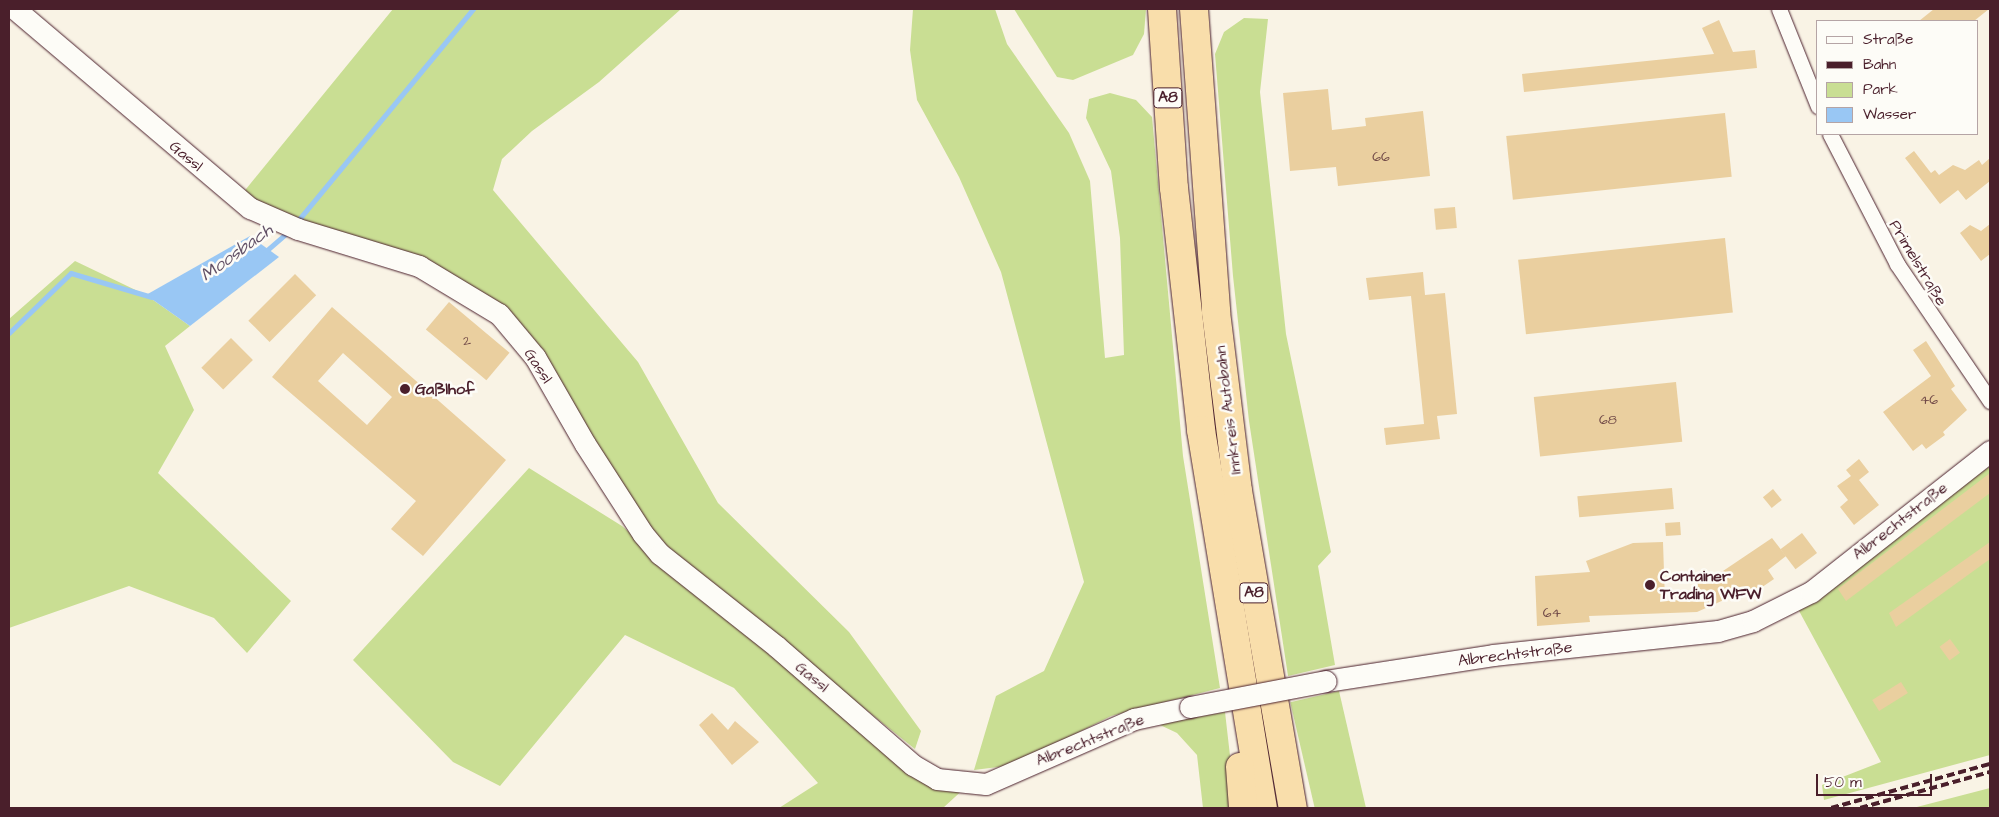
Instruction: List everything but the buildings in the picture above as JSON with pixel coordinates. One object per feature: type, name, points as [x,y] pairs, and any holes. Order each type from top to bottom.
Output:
[{"type":"highway","name":"Innkreis Autobahn","points":[[1162,9],[1174,188],[1201,430],[1244,710],[1263,808]]},
{"type":"highway","name":"Innkreis Autobahn","points":[[1194,9],[1216,312],[1238,491],[1293,808]]},
{"type":"highway","points":[[1242,808],[1239,757],[1244,710]]},
{"type":"highway","points":[[1287,777],[1302,808]]},
{"type":"street","name":"Gassl","points":[[15,9],[250,208],[293,227],[419,266],[499,314],[535,357],[585,444],[643,534],[660,554],[776,646],[913,765],[937,778],[967,784],[986,784],[999,778]]},
{"type":"street","points":[[1779,9],[1816,101]]},
{"type":"street","name":"Primelstraße","points":[[1831,135],[1897,264],[1990,401]]},
{"type":"street","name":"Albrechtstraße","points":[[999,778],[1134,719],[1190,707],[1326,681],[1493,655],[1718,631],[1753,621],[1811,592],[1990,452]]},
{"type":"green space","points":[[393,9],[681,9],[599,82],[532,131],[502,159],[493,190],[638,362],[718,503],[849,632],[921,731],[915,749],[692,571],[646,527],[532,343],[478,289],[288,220],[242,194]]},
{"type":"green space","points":[[913,9],[995,9],[1007,44],[1069,133],[1090,181],[1105,358],[1124,355],[1120,238],[1111,171],[1086,118],[1089,99],[1110,93],[1136,100],[1152,117],[1183,456],[1220,688],[1111,716],[1014,765],[974,770],[996,696],[1044,671],[1084,582],[1001,272],[959,177],[917,100],[910,50]]},
{"type":"green space","points":[[1014,9],[1146,9],[1144,34],[1133,55],[1073,80],[1057,77]]},
{"type":"green space","points":[[1244,18],[1268,19],[1260,92],[1286,334],[1331,552],[1318,566],[1335,665],[1288,676],[1249,421],[1233,276],[1215,54],[1224,32]]},
{"type":"green space","points":[[75,261],[146,295],[190,326],[165,346],[194,410],[158,473],[291,601],[247,653],[214,618],[129,586],[9,628],[9,319]]},
{"type":"green space","points":[[1990,466],[1990,755],[1824,800],[1822,785],[1881,762],[1798,609]]},
{"type":"green space","points":[[529,468],[622,526],[888,753],[967,786],[943,808],[779,808],[818,783],[734,688],[625,635],[500,786],[453,762],[353,660]]},
{"type":"green space","points":[[1339,691],[1366,808],[1315,808],[1290,702]]},
{"type":"green space","points":[[1225,712],[1236,808],[1203,808],[1197,755],[1177,733],[1158,724]]},
{"type":"green space","points":[[1990,788],[1990,808],[1913,808]]},
{"type":"water","points":[[250,236],[279,257],[190,326],[146,295]]},
{"type":"waterway","name":"Moosbach","points":[[296,223],[473,9]]},
{"type":"waterway","name":"Moosbach","points":[[265,252],[289,231]]},
{"type":"waterway","name":"Moosbach","points":[[9,333],[71,273],[152,297]]},
{"type":"railway","points":[[1831,808],[1990,764]]},
{"type":"railway","points":[[1860,808],[1990,772]]},
{"type":"place","name":"Gaßlhof","points":[[405,389]]},
{"type":"place","name":"Container Trading WFW","points":[[1650,585]]}]
